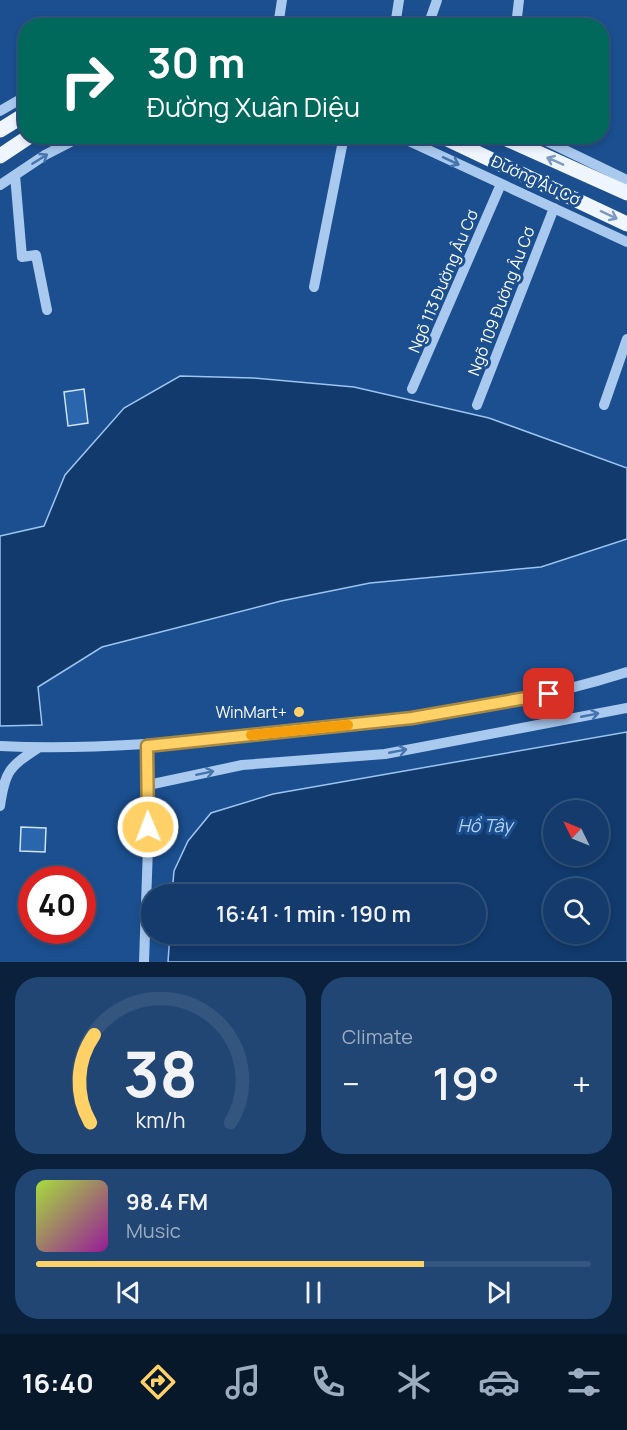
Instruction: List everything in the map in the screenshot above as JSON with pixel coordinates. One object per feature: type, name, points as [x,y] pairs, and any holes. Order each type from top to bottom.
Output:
[{"type":"main road","points":[[0,130],[18,119]]},
{"type":"main road","points":[[0,156],[18,144]]},
{"type":"main road","name":"Đường Âu Cơ","points":[[458,144],[627,224]]},
{"type":"main road","name":"Đường Âu Cơ","points":[[518,144],[627,194]]},
{"type":"street","points":[[279,18],[282,0]]},
{"type":"street","points":[[396,18],[399,0]]},
{"type":"street","points":[[431,18],[437,0]]},
{"type":"street","points":[[517,18],[519,0]]},
{"type":"street","points":[[0,111],[18,101]]},
{"type":"street","points":[[0,185],[45,155],[66,144]]},
{"type":"street","points":[[314,287],[342,144]]},
{"type":"street","name":"Đường Âu Cơ","points":[[415,144],[627,242]]},
{"type":"street","points":[[553,144],[627,180]]},
{"type":"street","points":[[15,175],[22,257],[36,255],[47,310]]},
{"type":"street","name":"Ngõ 113 Đường Âu Cơ","points":[[412,389],[501,184]]},
{"type":"street","name":"Ngõ 109 Đường Âu Cơ","points":[[477,405],[554,208]]},
{"type":"street","points":[[604,405],[627,339]]},
{"type":"street","points":[[0,746],[38,748],[147,746],[412,718],[572,690],[627,672]]},
{"type":"street","points":[[148,785],[242,765],[385,754],[627,708]]},
{"type":"street","points":[[144,962],[148,848],[147,746]]},
{"type":"street","points":[[0,806],[6,774],[13,765],[38,748]]},
{"type":"water","points":[[180,376],[253,378],[354,387],[489,418],[627,468],[627,539],[541,567],[370,583],[281,601],[102,647],[38,687],[42,725],[0,726],[0,536],[44,526],[65,475],[124,408]]},
{"type":"water","name":"Hồ Tây","points":[[627,732],[627,962],[168,962],[169,944],[486,944],[486,884],[173,884],[174,871],[188,841],[211,813],[273,794]]},
{"type":"building","points":[[84,389],[88,423],[68,426],[64,392]]},
{"type":"building","points":[[21,827],[46,828],[45,852],[20,851]]},
{"type":"slow traffic","points":[[251,735],[348,725]]},
{"type":"place","name":"WinMart+","points":[[299,712]]},
{"type":"route","points":[[148,827],[147,746],[412,718],[549,694]]}]
